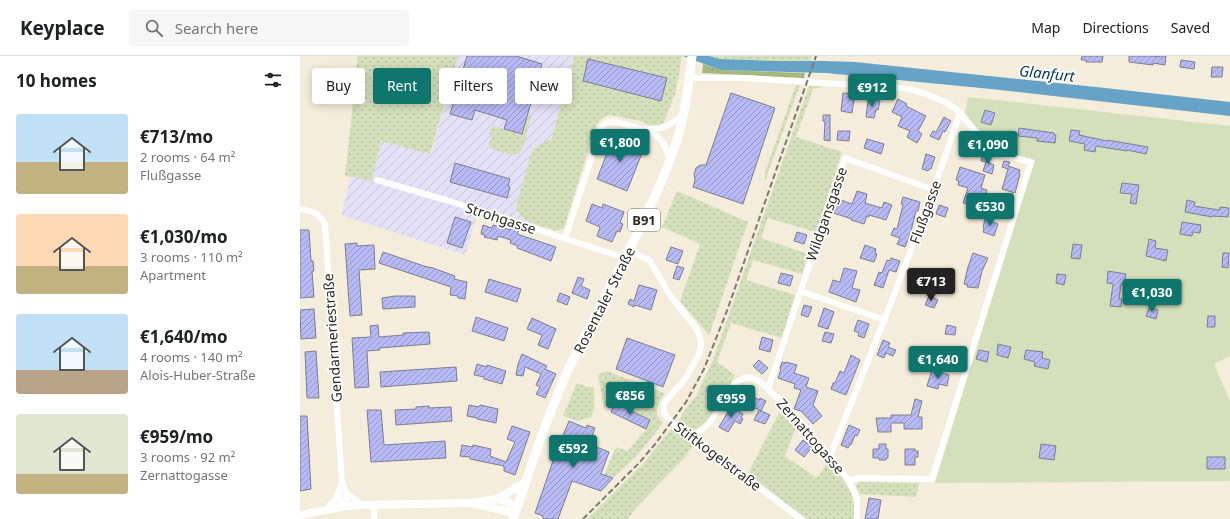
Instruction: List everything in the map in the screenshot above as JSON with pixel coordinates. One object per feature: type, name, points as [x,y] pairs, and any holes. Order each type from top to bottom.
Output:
[{"type":"main road","name":"Rosentaler Straße","points":[[514,516],[562,383],[659,189],[670,161],[683,115],[692,56]]},
{"type":"main road","points":[[300,514],[346,506],[374,504],[471,503],[497,499],[526,482]]},
{"type":"main road","points":[[471,503],[514,516],[513,506],[508,502],[497,499]]},
{"type":"street","points":[[689,73],[698,78],[744,78],[903,88],[925,94],[956,108],[989,148],[997,153],[1031,162],[932,479],[859,478],[849,481]]},
{"type":"street","name":"Flußgasse","points":[[830,456],[885,320],[934,190],[960,114]]},
{"type":"street","points":[[642,130],[660,129],[669,126],[683,115]]},
{"type":"street","points":[[565,238],[601,129],[604,124],[615,122],[642,130],[658,137],[664,143],[670,161]]},
{"type":"street","name":"Wildgansgasse","points":[[768,389],[845,158],[934,190]]},
{"type":"street","name":"Strohgasse","points":[[377,180],[565,238],[627,254]]},
{"type":"street","name":"Gendarmeriestraße","points":[[300,209],[318,214],[325,224],[341,502],[346,506]]},
{"type":"street","name":"Stiftkogelstraße","points":[[627,254],[650,261],[671,297],[693,324],[700,337],[700,351],[697,358],[685,379],[665,402],[663,408],[666,417],[801,519]]},
{"type":"street","points":[[800,291],[885,320]]},
{"type":"street","name":"Zernattogasse","points":[[692,437],[704,428],[715,416],[731,388],[744,378],[750,377],[760,382],[781,400],[830,456],[849,481],[857,498],[857,519]]},
{"type":"street","points":[[325,510],[335,500],[341,486]]},
{"type":"street","name":"Gendarmeriestraße","points":[[341,486],[362,505]]},
{"type":"street","points":[[346,506],[347,493]]},
{"type":"street","points":[[374,504],[374,519]]},
{"type":"shaded area","points":[[458,56],[574,56],[571,68],[515,68],[515,104],[561,104],[551,139],[559,171],[541,226],[491,210],[490,212],[479,209],[465,255],[341,215],[351,177],[372,181],[381,141],[431,154],[445,104],[507,104],[507,68],[455,68]]},
{"type":"green space","points":[[358,56],[458,56],[455,68],[439,68],[439,104],[444,104],[430,154],[381,141],[372,181],[345,176],[353,104],[365,104],[365,68],[357,68]]},
{"type":"green space","points":[[572,56],[682,56],[676,91],[664,122],[658,126],[648,125],[641,121],[610,115],[602,118],[596,125],[564,228],[557,231],[529,221],[520,214],[516,207],[531,154],[539,145],[551,140],[561,104],[572,104],[571,68],[574,57]]},
{"type":"green space","points":[[709,56],[812,56],[810,61],[776,61],[720,59]]},
{"type":"green space","points":[[703,64],[720,70],[805,73],[804,78],[702,73]]},
{"type":"green space","points":[[796,85],[800,85],[765,181],[765,172]]},
{"type":"green space","points":[[809,86],[824,87],[813,89],[796,137],[842,152],[816,232],[768,218],[761,238],[808,254],[802,274],[753,260],[746,280],[795,295],[782,338],[731,323],[717,362],[735,375],[710,417],[697,429],[689,430],[678,422],[684,411],[696,396],[713,360]]},
{"type":"green space","points":[[968,97],[1230,126],[1230,356],[1214,364],[1230,401],[1230,481],[935,483],[1035,160],[1005,153],[991,145],[965,113]]},
{"type":"green space","points":[[529,113],[531,117],[520,153],[513,155],[488,148],[492,135],[489,134],[492,126],[522,135]]},
{"type":"green space","points":[[677,191],[748,222],[709,335],[680,301],[700,244],[662,227]]},
{"type":"green space","points":[[607,371],[664,393],[657,408],[657,415],[663,423],[637,456],[613,478],[604,475],[616,447],[628,451],[646,429],[651,420],[615,402],[604,409],[598,375]]},
{"type":"green space","points":[[577,383],[588,387],[594,387],[594,409],[591,417],[577,421],[563,416]]},
{"type":"green space","points":[[779,413],[797,424],[785,456],[817,478],[829,460],[844,480],[852,495],[854,503],[853,519],[807,519],[748,474]]},
{"type":"green space","points":[[673,427],[691,440],[692,447],[685,457],[635,509],[628,519],[587,519],[643,464]]},
{"type":"green space","points":[[859,482],[919,483],[916,497],[860,494],[856,486]]},
{"type":"water","name":"Glanfurt","points":[[683,56],[709,56],[720,59],[776,61],[855,62],[1096,87],[1230,102],[1230,116],[991,89],[826,73],[720,70]]},
{"type":"building","points":[[467,56],[516,56],[542,64],[541,68],[515,68],[515,104],[531,104],[522,134],[504,129],[507,120],[475,110],[472,120],[450,114],[453,104],[507,104],[507,68],[463,68]]},
{"type":"building","points":[[1082,56],[1103,56],[1102,62],[1086,62],[1086,60],[1081,60]]},
{"type":"building","points":[[1129,56],[1166,56],[1165,65],[1129,62]]},
{"type":"building","points":[[588,59],[667,78],[661,101],[583,81]]},
{"type":"building","points":[[1181,60],[1195,62],[1194,69],[1180,67]]},
{"type":"building","points":[[1212,67],[1223,67],[1222,77],[1211,77]]},
{"type":"building","points":[[731,93],[775,108],[743,204],[693,187],[696,168],[700,165],[706,165]]},
{"type":"building","points":[[843,93],[855,94],[852,113],[841,111]]},
{"type":"building","points":[[898,99],[907,104],[906,106],[926,116],[918,131],[922,134],[917,143],[907,137],[910,131],[898,126],[902,117],[892,112]]},
{"type":"building","points":[[868,100],[880,101],[874,118],[866,117]]},
{"type":"building","points":[[985,110],[995,113],[991,125],[981,122]]},
{"type":"building","points":[[823,115],[830,115],[830,141],[824,140],[825,121],[823,121]]},
{"type":"building","points":[[944,117],[951,121],[945,132],[943,131],[939,140],[930,136],[933,131],[936,132]]},
{"type":"building","points":[[1019,128],[1054,133],[1054,135],[1056,135],[1055,143],[1037,141],[1037,138],[1018,136]]},
{"type":"building","points":[[1071,130],[1080,131],[1079,135],[1148,147],[1146,154],[1096,146],[1095,152],[1084,150],[1085,144],[1069,141]]},
{"type":"building","points":[[838,131],[850,131],[849,141],[837,140]]},
{"type":"building","points":[[613,136],[644,148],[627,191],[597,179],[607,153],[604,151],[606,145],[609,146]]},
{"type":"building","points":[[867,139],[884,144],[881,154],[864,148]]},
{"type":"building","points":[[926,154],[935,157],[931,169],[928,171],[922,169]]},
{"type":"building","points":[[982,155],[990,158],[989,163],[994,165],[992,174],[983,171],[986,162],[981,161]]},
{"type":"building","points":[[1004,161],[1010,162],[1008,166],[1020,170],[1015,193],[1002,189],[1008,169],[1002,167]]},
{"type":"building","points":[[455,163],[510,179],[508,186],[510,187],[507,198],[450,182]]},
{"type":"building","points":[[960,167],[985,175],[981,188],[987,190],[983,204],[991,207],[988,215],[973,211],[975,207],[963,203],[968,188],[958,185],[959,181],[956,180]]},
{"type":"building","points":[[1122,183],[1139,185],[1136,204],[1130,203],[1132,194],[1120,193]]},
{"type":"building","points":[[857,191],[867,194],[865,203],[882,208],[884,202],[892,205],[886,220],[869,215],[869,217],[867,216],[864,224],[833,213],[838,199],[852,204]]},
{"type":"building","points":[[903,197],[920,202],[905,247],[897,244],[900,238],[891,235],[894,228],[897,229],[903,205],[901,204]]},
{"type":"building","points":[[1187,200],[1195,202],[1194,206],[1219,210],[1220,207],[1229,208],[1228,217],[1212,217],[1185,212]]},
{"type":"building","points":[[592,204],[602,208],[603,204],[624,212],[620,223],[623,224],[620,232],[617,231],[612,242],[597,236],[600,227],[586,221]]},
{"type":"building","points":[[939,205],[948,208],[945,217],[936,214]]},
{"type":"building","points":[[455,217],[471,222],[462,248],[447,243]]},
{"type":"building","points":[[985,219],[998,224],[994,236],[983,232]]},
{"type":"building","points":[[1182,222],[1201,225],[1200,233],[1193,232],[1192,236],[1180,234]]},
{"type":"building","points":[[483,225],[492,228],[493,225],[511,230],[511,228],[519,230],[517,234],[556,247],[551,261],[517,248],[518,246],[510,243],[511,240],[498,236],[497,240],[484,237],[485,235],[481,234]]},
{"type":"building","points":[[300,230],[309,230],[311,261],[313,261],[314,271],[312,271],[314,297],[300,298]]},
{"type":"building","points":[[797,232],[807,235],[804,244],[794,241]]},
{"type":"building","points":[[1149,239],[1156,241],[1155,248],[1168,250],[1166,261],[1146,256]]},
{"type":"building","points":[[357,243],[357,246],[374,245],[375,269],[359,270],[362,315],[350,316],[345,244]]},
{"type":"building","points":[[1073,244],[1082,245],[1080,259],[1071,258]]},
{"type":"building","points":[[865,245],[876,249],[875,253],[877,254],[874,262],[860,258]]},
{"type":"building","points":[[671,247],[683,251],[678,264],[666,260]]},
{"type":"building","points":[[383,252],[433,268],[455,276],[454,279],[467,282],[465,299],[450,295],[451,287],[379,263]]},
{"type":"building","points":[[973,253],[988,258],[982,271],[978,288],[967,287],[968,285],[964,284]]},
{"type":"building","points":[[1223,253],[1229,253],[1228,268],[1222,267]]},
{"type":"building","points":[[891,258],[900,261],[896,272],[889,270],[883,288],[874,285],[879,272],[882,273],[887,260],[890,261]]},
{"type":"building","points":[[677,266],[684,268],[679,280],[673,278]]},
{"type":"building","points":[[844,268],[857,271],[852,288],[860,290],[856,302],[829,292],[833,280],[840,282]]},
{"type":"building","points":[[1108,271],[1126,274],[1124,285],[1121,284],[1119,299],[1122,299],[1121,307],[1110,306],[1113,284],[1107,283]]},
{"type":"building","points":[[781,273],[793,276],[790,286],[778,283]]},
{"type":"building","points":[[1057,274],[1066,275],[1064,285],[1056,283]]},
{"type":"building","points":[[578,277],[584,279],[581,286],[590,290],[587,299],[572,293]]},
{"type":"building","points":[[489,279],[521,289],[517,302],[485,292]]},
{"type":"building","points":[[639,285],[657,290],[651,310],[635,305],[634,307],[628,304],[630,299],[634,301]]},
{"type":"building","points":[[560,293],[570,297],[567,305],[557,301]]},
{"type":"building","points":[[395,296],[415,296],[415,307],[383,309],[382,298]]},
{"type":"building","points":[[929,296],[938,300],[934,308],[925,305]]},
{"type":"building","points":[[804,305],[812,307],[808,317],[801,315]]},
{"type":"building","points":[[824,308],[834,312],[828,329],[818,326]]},
{"type":"building","points":[[1149,308],[1158,310],[1156,319],[1146,316]]},
{"type":"building","points":[[314,309],[316,338],[301,339],[300,310]]},
{"type":"building","points":[[1208,316],[1215,316],[1215,327],[1207,327]]},
{"type":"building","points":[[476,317],[508,328],[504,341],[472,331]]},
{"type":"building","points":[[532,318],[556,329],[548,349],[538,345],[542,335],[527,329]]},
{"type":"building","points":[[858,320],[869,324],[864,338],[858,336],[859,333],[854,331]]},
{"type":"building","points":[[378,325],[379,337],[403,335],[403,333],[429,332],[430,344],[379,348],[380,350],[367,351],[369,387],[355,388],[352,338],[371,337],[370,326]]},
{"type":"building","points":[[947,325],[956,327],[955,335],[945,334]]},
{"type":"building","points":[[825,332],[834,334],[831,343],[822,341]]},
{"type":"building","points":[[762,337],[773,340],[770,352],[759,349]]},
{"type":"building","points":[[627,338],[675,355],[663,387],[616,369]]},
{"type":"building","points":[[883,340],[890,343],[888,347],[896,350],[893,356],[886,353],[884,358],[877,355]]},
{"type":"building","points":[[998,344],[1011,347],[1008,358],[997,355]]},
{"type":"building","points":[[979,350],[989,352],[987,362],[976,359]]},
{"type":"building","points":[[1026,350],[1043,352],[1042,358],[1050,360],[1048,369],[1034,366],[1035,362],[1024,359]]},
{"type":"building","points":[[316,351],[319,398],[307,398],[305,352]]},
{"type":"building","points":[[522,354],[547,366],[545,369],[556,374],[545,398],[536,394],[540,387],[536,385],[541,374],[525,367],[523,376],[516,375]]},
{"type":"building","points":[[851,355],[860,360],[846,395],[831,389],[840,371],[844,373]]},
{"type":"building","points":[[759,360],[768,368],[762,374],[753,366]]},
{"type":"building","points":[[782,362],[797,365],[794,373],[809,378],[806,387],[818,391],[813,405],[822,416],[813,424],[801,411],[794,409],[801,390],[794,388],[795,384],[778,378]]},
{"type":"building","points":[[477,364],[487,367],[487,365],[506,371],[502,384],[474,375]]},
{"type":"building","points":[[456,367],[457,381],[381,387],[380,372]]},
{"type":"building","points":[[932,370],[949,375],[947,386],[939,384],[938,389],[927,386]]},
{"type":"building","points":[[741,389],[759,400],[760,398],[766,401],[761,411],[736,398]]},
{"type":"building","points":[[915,399],[922,401],[918,417],[922,417],[922,429],[904,429],[904,423],[891,423],[891,432],[878,432],[876,418],[891,418],[891,415],[911,415]]},
{"type":"building","points":[[615,403],[650,420],[646,429],[611,412]]},
{"type":"building","points":[[469,405],[479,407],[480,405],[498,409],[496,423],[467,416]]},
{"type":"building","points":[[429,406],[429,408],[451,407],[452,421],[396,425],[395,410],[416,409],[416,407]]},
{"type":"building","points":[[731,407],[743,414],[741,418],[743,419],[740,424],[735,421],[728,432],[719,427]]},
{"type":"building","points":[[367,410],[381,410],[384,445],[445,441],[446,458],[371,462]]},
{"type":"building","points":[[759,410],[770,415],[765,424],[754,420]]},
{"type":"building","points":[[300,416],[307,416],[311,489],[300,491]]},
{"type":"building","points":[[569,421],[586,428],[587,425],[595,428],[589,444],[609,452],[601,474],[613,478],[601,491],[572,481],[558,519],[543,519],[543,516],[535,513],[556,452]]},
{"type":"building","points":[[849,425],[860,430],[857,436],[855,435],[851,445],[850,444],[848,448],[841,445]]},
{"type":"building","points":[[512,426],[530,432],[515,475],[504,471],[504,466],[470,459],[470,457],[460,456],[462,445],[472,447],[473,445],[491,449],[490,456],[506,462],[515,442],[507,439]]},
{"type":"building","points":[[803,440],[812,447],[804,457],[795,450]]},
{"type":"building","points":[[879,444],[886,444],[886,449],[888,449],[888,458],[886,458],[886,460],[873,458],[873,449],[879,449]]},
{"type":"building","points":[[1041,444],[1056,446],[1054,460],[1039,458]]},
{"type":"building","points":[[905,449],[915,449],[915,451],[918,451],[918,457],[915,457],[915,465],[905,465]]},
{"type":"building","points":[[1207,457],[1225,457],[1225,469],[1207,469]]},
{"type":"building","points":[[869,498],[881,500],[878,519],[865,519]]},
{"type":"railway","points":[[583,519],[639,463],[656,443],[686,402],[704,369],[728,308],[816,56]]}]
